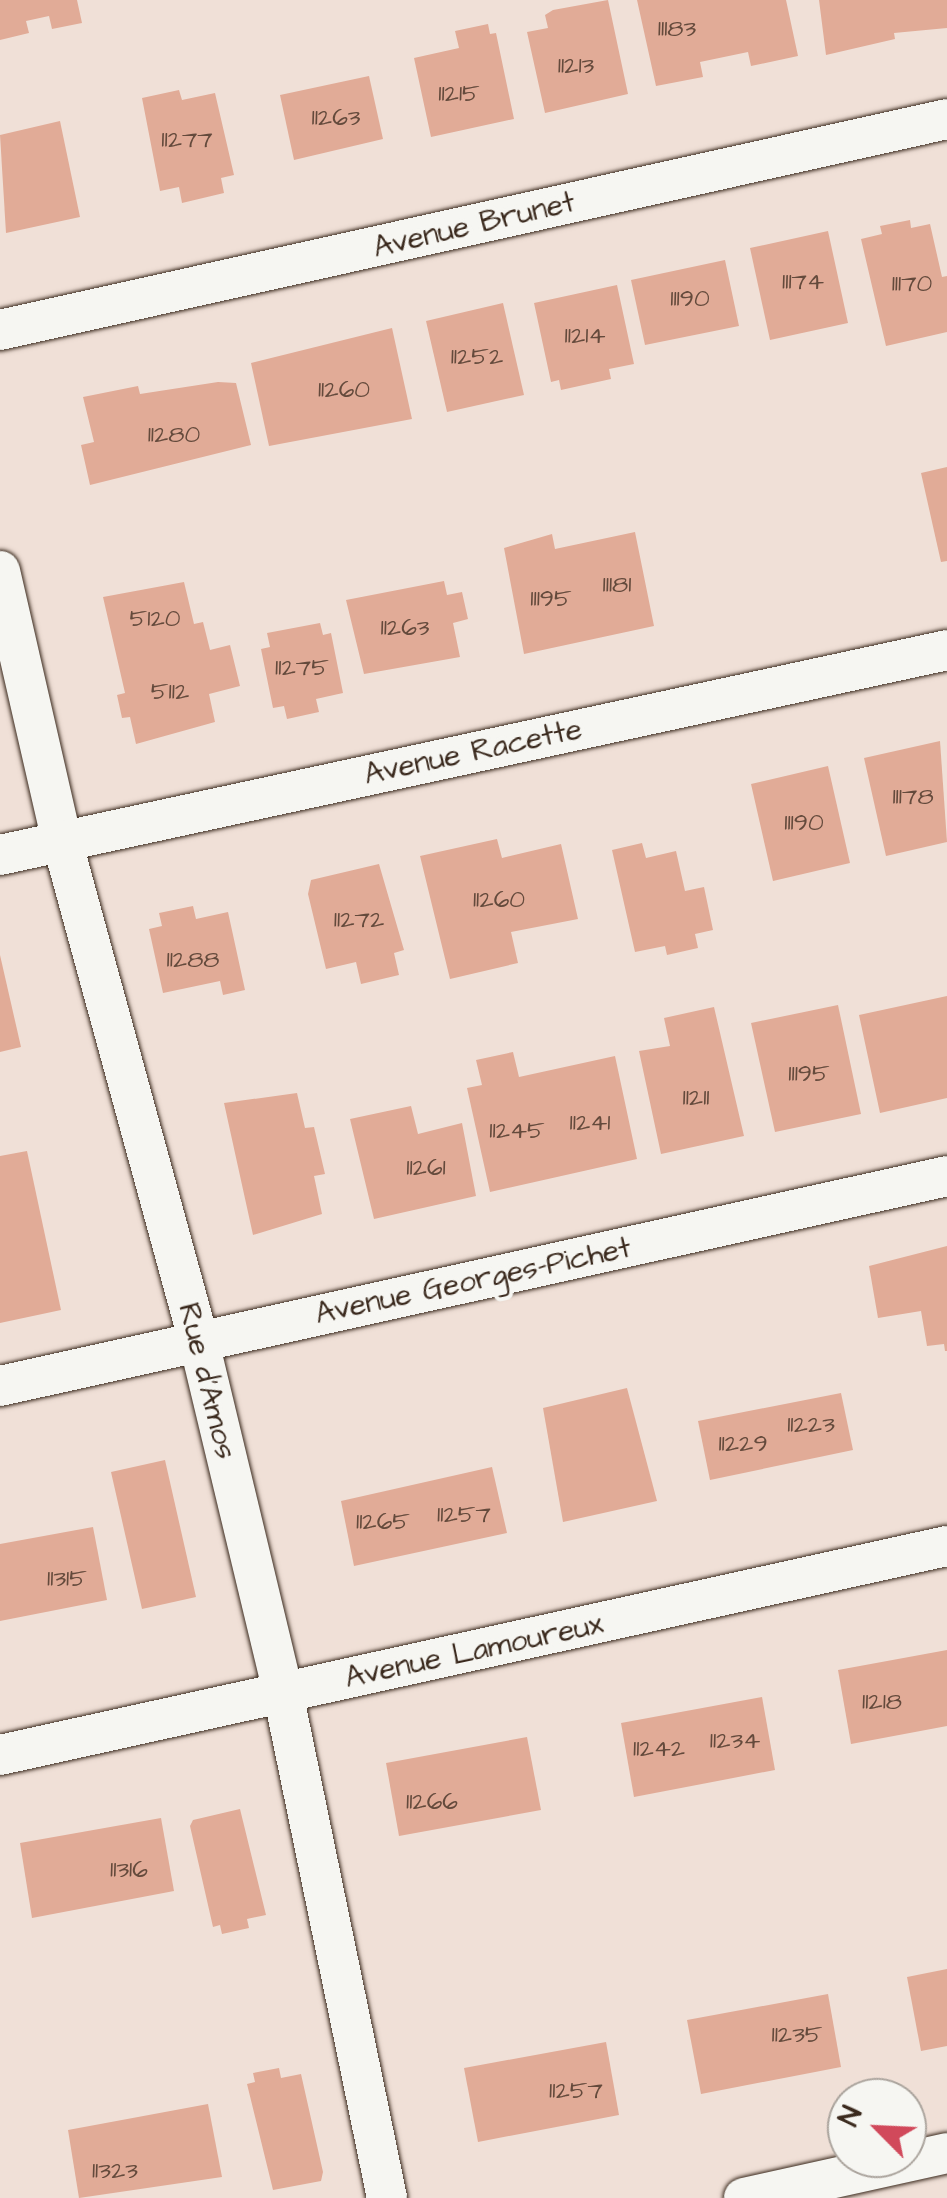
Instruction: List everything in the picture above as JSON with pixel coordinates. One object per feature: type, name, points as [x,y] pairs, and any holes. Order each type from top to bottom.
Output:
[{"type":"street","name":"Avenue Brunet","points":[[0,330],[947,119]]},
{"type":"street","name":"Rue d'Amos","points":[[0,571],[62,841],[199,1342],[283,1693],[387,2198]]},
{"type":"street","name":"Avenue Racette","points":[[0,855],[947,650]]},
{"type":"street","name":"Avenue Georges-Pichet","points":[[0,1386],[947,1176]]},
{"type":"street","name":"Avenue Lamoureux","points":[[0,1755],[947,1546]]},
{"type":"street","points":[[744,2198],[947,2153]]},
{"type":"building","points":[[0,0],[77,0],[82,23],[52,29],[49,16],[26,21],[29,33],[0,40]]},
{"type":"building","points":[[608,0],[628,94],[545,113],[527,32],[548,28],[545,15],[553,10]]},
{"type":"building","points":[[637,0],[786,0],[798,56],[751,66],[748,52],[700,62],[703,77],[656,86]]},
{"type":"building","points":[[819,0],[947,0],[947,28],[894,33],[895,39],[826,55]]},
{"type":"building","points":[[488,24],[490,34],[496,33],[514,119],[431,137],[414,58],[459,48],[455,31]]},
{"type":"building","points":[[369,76],[383,139],[294,160],[280,95]]},
{"type":"building","points":[[179,90],[182,100],[215,93],[234,175],[221,178],[224,193],[182,203],[179,187],[160,191],[142,98]]},
{"type":"building","points":[[60,121],[80,217],[6,233],[0,135]]},
{"type":"building","points":[[910,220],[911,228],[930,224],[942,277],[947,276],[947,332],[886,346],[861,239],[882,234],[880,226]]},
{"type":"building","points":[[828,231],[848,323],[770,340],[750,248]]},
{"type":"building","points":[[725,260],[739,326],[645,345],[631,280]]},
{"type":"building","points":[[617,285],[634,364],[609,369],[611,379],[561,390],[559,380],[551,382],[534,303]]},
{"type":"building","points":[[503,303],[524,395],[447,412],[426,321]]},
{"type":"building","points":[[392,328],[412,419],[269,446],[251,363]]},
{"type":"building","points":[[218,382],[236,383],[251,445],[90,485],[81,445],[94,442],[83,397],[138,386],[140,394]]},
{"type":"building","points":[[947,467],[947,561],[941,562],[921,473]]},
{"type":"building","points":[[635,532],[654,626],[524,654],[504,548],[552,534],[555,549]]},
{"type":"building","points":[[444,581],[447,595],[462,592],[468,619],[453,623],[460,657],[364,674],[346,600]]},
{"type":"building","points":[[184,582],[194,624],[203,622],[210,650],[230,645],[240,686],[209,694],[215,722],[136,744],[130,717],[122,718],[117,695],[125,693],[103,597]]},
{"type":"building","points":[[320,623],[323,635],[331,633],[343,693],[316,699],[319,712],[287,719],[284,706],[273,708],[261,649],[270,647],[267,633]]},
{"type":"building","points":[[940,741],[947,842],[886,856],[864,758]]},
{"type":"building","points":[[828,766],[850,863],[773,881],[751,784]]},
{"type":"building","points":[[497,839],[502,858],[561,844],[578,919],[511,932],[518,963],[450,979],[420,856]]},
{"type":"building","points":[[642,843],[646,858],[676,851],[685,891],[704,887],[713,930],[695,934],[698,948],[667,955],[665,946],[635,952],[612,850]]},
{"type":"building","points":[[379,864],[404,950],[394,953],[399,975],[361,984],[356,962],[326,969],[308,894],[311,880]]},
{"type":"building","points":[[193,906],[196,919],[228,912],[245,990],[223,995],[220,981],[163,993],[149,929],[162,926],[159,913]]},
{"type":"building","points":[[0,955],[21,1047],[0,1052]]},
{"type":"building","points":[[947,996],[947,1098],[880,1113],[859,1015]]},
{"type":"building","points":[[838,1005],[861,1114],[775,1132],[751,1023]]},
{"type":"building","points":[[714,1007],[744,1136],[661,1154],[639,1051],[670,1046],[664,1018]]},
{"type":"building","points":[[513,1052],[519,1077],[615,1056],[637,1159],[490,1192],[467,1088],[482,1085],[476,1060]]},
{"type":"building","points":[[297,1093],[305,1128],[314,1127],[325,1174],[314,1176],[322,1214],[253,1235],[224,1103]]},
{"type":"building","points":[[411,1106],[418,1134],[462,1123],[476,1196],[374,1219],[350,1119]]},
{"type":"building","points":[[27,1151],[61,1310],[0,1323],[0,1156]]},
{"type":"building","points":[[947,1246],[945,1351],[944,1344],[927,1346],[921,1311],[878,1318],[869,1266]]},
{"type":"building","points":[[627,1388],[657,1501],[563,1522],[543,1408]]},
{"type":"building","points":[[841,1393],[853,1450],[710,1480],[698,1421]]},
{"type":"building","points":[[165,1460],[196,1597],[142,1609],[111,1472]]},
{"type":"building","points":[[492,1467],[507,1533],[354,1566],[341,1501]]},
{"type":"building","points":[[93,1527],[107,1600],[0,1621],[0,1544]]},
{"type":"building","points":[[947,1650],[947,1726],[851,1744],[838,1670]]},
{"type":"building","points":[[762,1697],[775,1770],[634,1797],[621,1723]]},
{"type":"building","points":[[527,1737],[541,1810],[399,1836],[386,1763]]},
{"type":"building","points":[[240,1809],[266,1915],[247,1919],[249,1928],[222,1934],[220,1925],[213,1927],[190,1826],[193,1820]]},
{"type":"building","points":[[161,1818],[174,1891],[32,1918],[20,1843]]},
{"type":"building","points":[[947,1969],[947,2046],[921,2051],[907,1977]]},
{"type":"building","points":[[828,1994],[841,2067],[701,2094],[687,2020]]},
{"type":"building","points":[[606,2042],[619,2115],[478,2142],[464,2068]]},
{"type":"building","points":[[279,2068],[281,2078],[301,2074],[323,2172],[321,2181],[273,2190],[247,2084],[255,2082],[253,2073]]},
{"type":"building","points":[[208,2104],[222,2177],[79,2198],[68,2130]]}]
